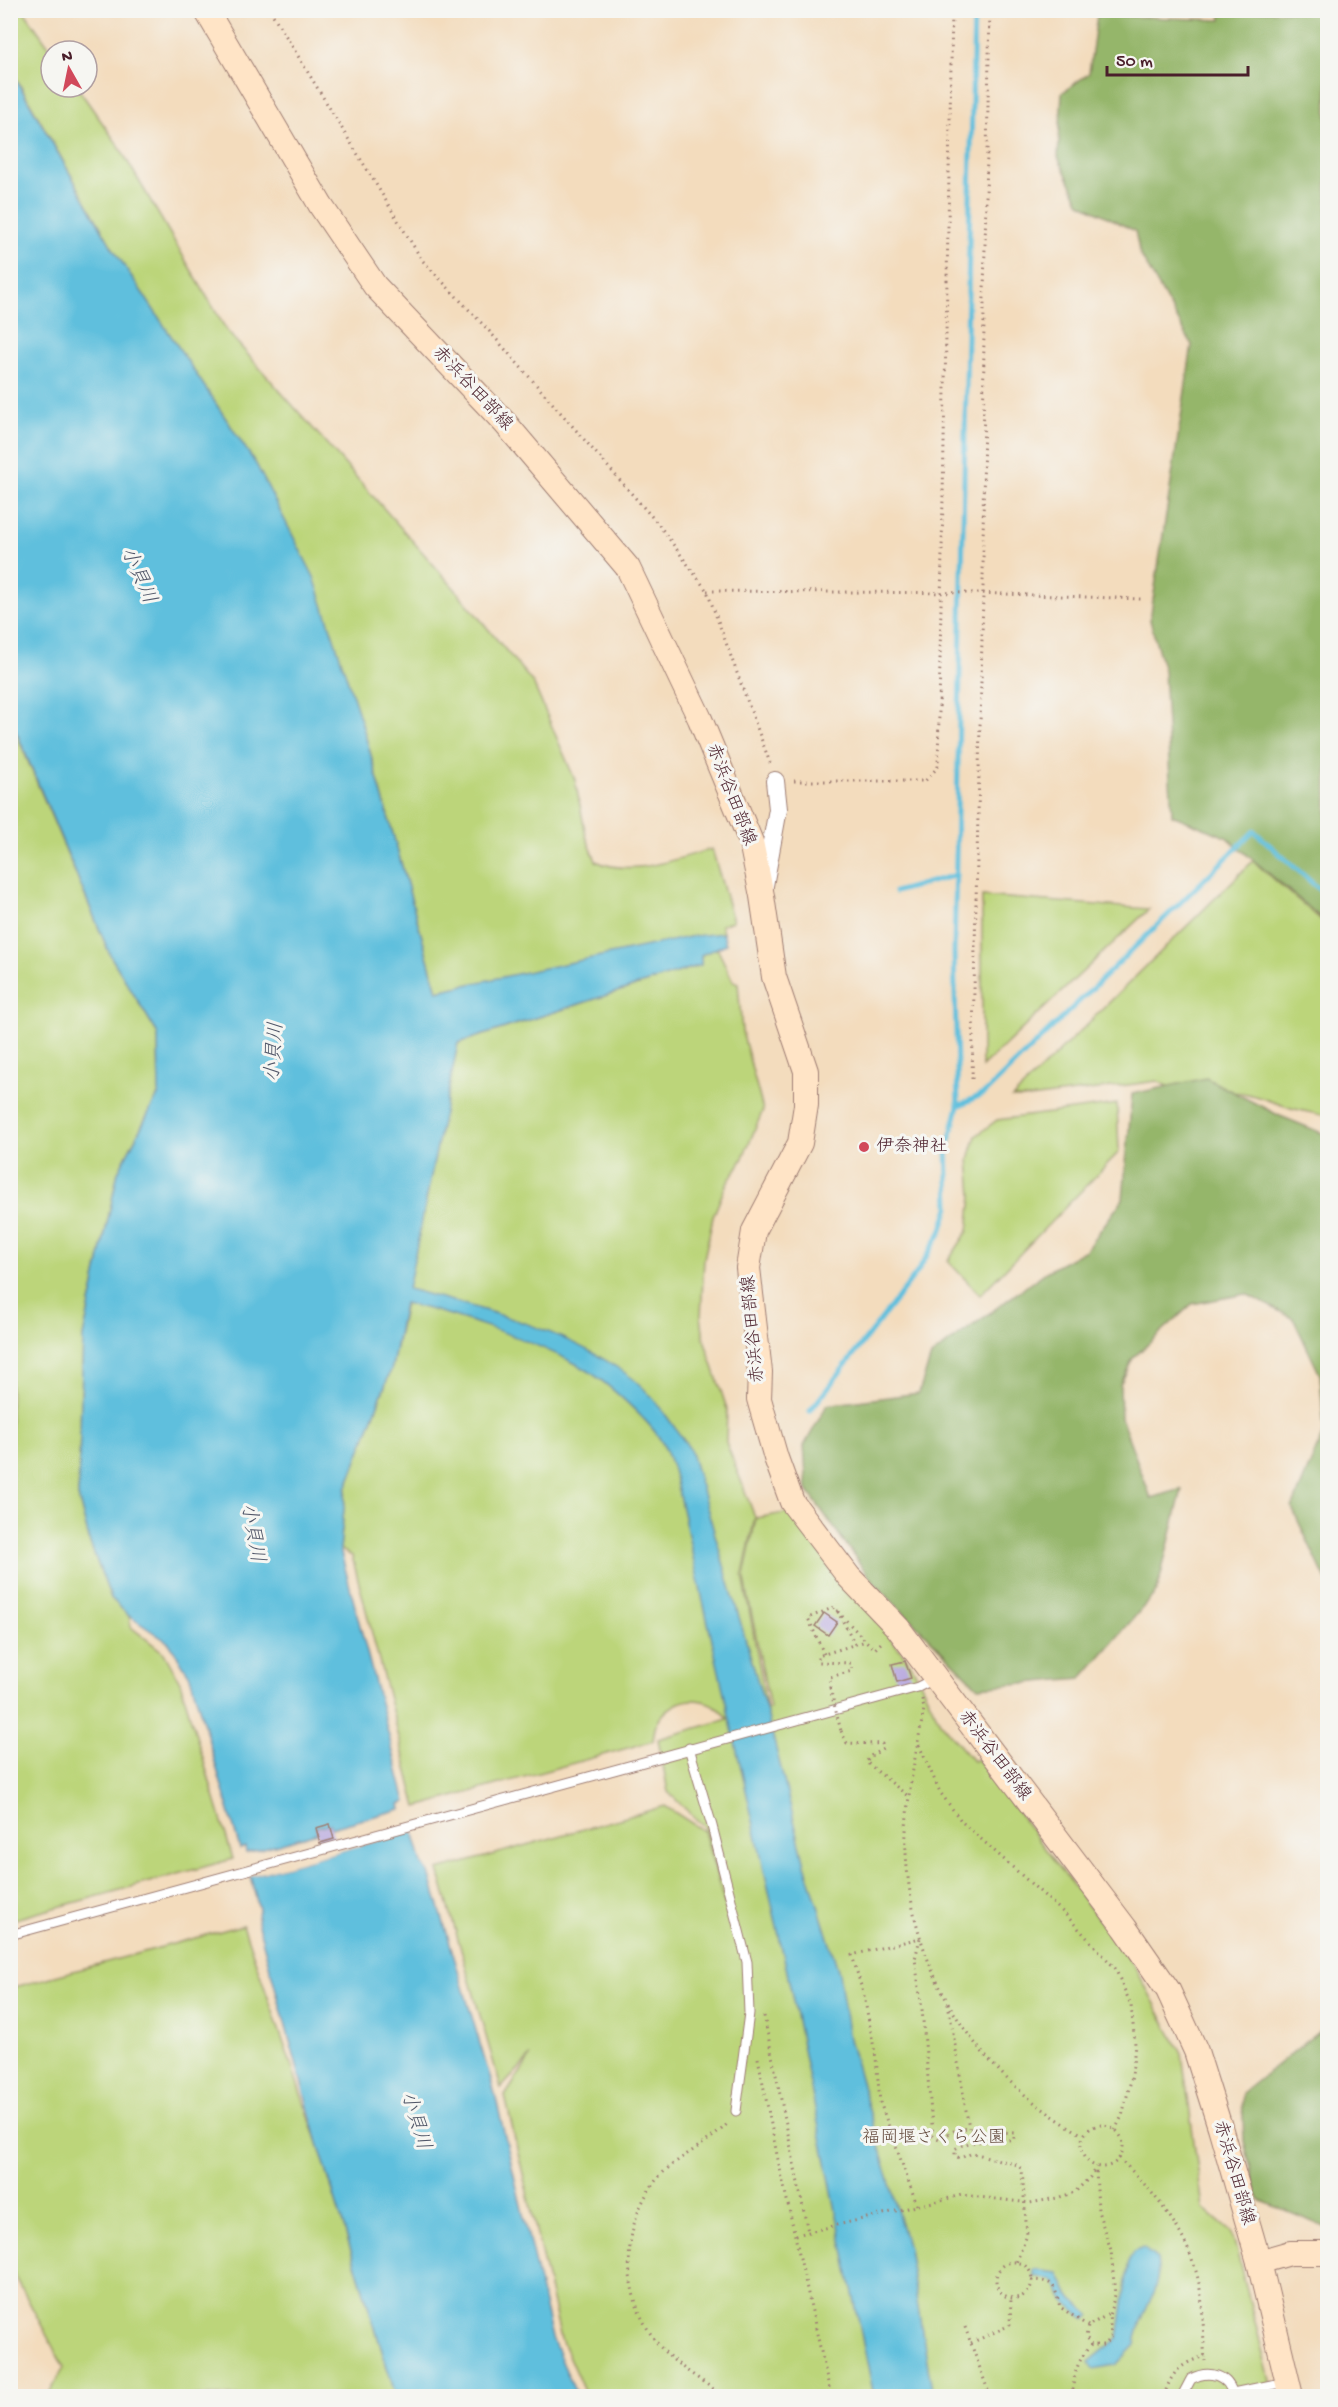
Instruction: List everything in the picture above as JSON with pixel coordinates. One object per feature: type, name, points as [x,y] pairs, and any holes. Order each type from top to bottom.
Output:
[{"type":"main road","name":"赤浜谷田部線","points":[[206,10],[321,206],[375,286],[505,423],[628,568],[700,719],[751,842],[774,977],[806,1071],[806,1105],[800,1143],[754,1231],[748,1268],[760,1372],[759,1399],[776,1458],[792,1502],[849,1577],[898,1628],[927,1682],[1136,1943],[1168,1990],[1196,2051],[1259,2262],[1290,2389]]},
{"type":"main road","points":[[1259,2262],[1290,2253],[1328,2253]]},
{"type":"street","points":[[762,896],[778,809],[775,781]]},
{"type":"lane","points":[[10,1935],[927,1682]]},
{"type":"lane","points":[[688,1748],[712,1826],[747,1962],[749,2013],[736,2111]]},
{"type":"lane","points":[[1182,2397],[1191,2379],[1207,2373],[1223,2378],[1233,2395],[1290,2389]]},
{"type":"path","points":[[270,10],[422,260],[490,332],[659,525],[707,591],[765,743],[775,781],[925,781],[938,767],[952,10]]},
{"type":"path","points":[[972,1079],[983,594],[984,294],[990,10]]},
{"type":"path","points":[[707,591],[976,593],[1142,600]]},
{"type":"path","points":[[824,1654],[808,1618],[835,1607],[855,1644]]},
{"type":"path","points":[[838,1612],[874,1648],[898,1628]]},
{"type":"path","points":[[866,1641],[818,1656],[818,1662],[851,1663],[852,1671],[830,1677],[830,1688],[847,1743],[882,1744],[883,1749],[872,1755],[866,1762],[910,1797]]},
{"type":"path","points":[[927,1682],[910,1797],[906,1852],[912,1912],[920,1938],[947,2000],[963,2029],[985,2057],[1024,2097],[1083,2135]]},
{"type":"path","points":[[918,1743],[940,1792],[962,1821],[1065,1914],[1115,1968],[1131,2005],[1135,2044],[1132,2076],[1122,2116],[1115,2130]]},
{"type":"path","points":[[920,1938],[915,1959],[928,2070],[930,2125],[933,2136],[939,2139],[959,2128],[1014,2133],[1014,2139],[1005,2141],[963,2144],[955,2149],[955,2156],[960,2158],[973,2152],[1018,2165],[1022,2170],[1027,2235],[1016,2263]]},
{"type":"path","points":[[917,2205],[880,2102],[876,2058],[864,1996],[852,1955],[920,1938]]},
{"type":"path","points":[[947,2000],[969,2128]]},
{"type":"path","points":[[762,2009],[808,2232]]},
{"type":"path","points":[[756,2047],[831,2397]]},
{"type":"path","points":[[723,2397],[672,2359],[647,2330],[636,2304],[629,2275],[632,2230],[639,2208],[655,2181],[717,2133],[736,2111]]},
{"type":"path","points":[[1097,2125],[1104,2125],[1115,2130],[1122,2139],[1123,2146],[1119,2158],[1111,2166],[1096,2167],[1084,2159],[1081,2152],[1083,2135],[1097,2125]]},
{"type":"path","points":[[1119,2158],[1163,2204],[1190,2257],[1201,2294],[1207,2373]]},
{"type":"path","points":[[796,2235],[962,2195],[1024,2202],[1057,2198],[1075,2192],[1090,2177],[1096,2167]]},
{"type":"path","points":[[1073,2397],[1076,2370],[1082,2354],[1091,2345],[1104,2345],[1111,2336],[1109,2314],[1115,2295],[1112,2261],[1111,2250],[1098,2211],[1096,2167]]},
{"type":"path","points":[[1016,2263],[1025,2266],[1032,2280],[1028,2292],[1011,2298],[1002,2294],[997,2288],[996,2275],[1005,2265],[1016,2263]]},
{"type":"path","points":[[1032,2280],[1048,2281],[1054,2285],[1060,2307],[1088,2326]]},
{"type":"path","points":[[971,2343],[1010,2325],[1011,2298]]},
{"type":"path","points":[[1091,2345],[1086,2337],[1088,2326],[1109,2314]]},
{"type":"path","points":[[965,2326],[990,2397]]},
{"type":"green space","points":[[10,11],[24,11],[44,39],[39,39],[39,99],[85,99],[118,145],[227,331],[455,589],[533,683],[575,780],[586,836],[596,861],[609,866],[639,867],[712,849],[733,921],[721,925],[723,933],[437,991],[363,727],[112,247],[11,69]]},
{"type":"green space","points":[[1220,11],[1327,11],[1327,923],[1226,837],[1172,815],[1164,671],[1150,620],[1192,345],[1140,254],[1135,231],[1080,203],[1058,157],[1062,93],[1089,73],[1097,15],[1221,20]]},
{"type":"green space","points":[[10,719],[111,957],[158,1034],[159,1093],[118,1172],[83,1337],[78,1496],[90,1543],[111,1598],[129,1616],[131,1627],[164,1653],[180,1682],[233,1859],[11,1920]]},
{"type":"green space","points":[[1253,861],[1327,925],[1327,1116],[1296,1109],[1254,1095],[1235,1092],[1215,1098],[1205,1105],[1157,1081],[1030,1098],[1012,1098]]},
{"type":"green space","points":[[982,896],[1149,909],[982,1067]]},
{"type":"green space","name":"福岡堰さくら公園","points":[[717,948],[733,981],[738,983],[742,1031],[763,1110],[742,1160],[725,1187],[713,1217],[704,1259],[701,1316],[704,1339],[727,1409],[726,1442],[755,1517],[743,1575],[767,1709],[770,1708],[744,1575],[756,1518],[791,1512],[911,1664],[940,1722],[973,1761],[978,1759],[1136,1969],[1182,2054],[1203,2208],[1232,2233],[1274,2396],[586,2396],[561,2339],[505,2096],[531,2056],[501,2088],[438,1870],[665,1806],[704,1831],[726,1910],[705,1828],[668,1792],[658,1739],[728,1719],[711,1704],[692,1700],[682,1702],[664,1713],[657,1723],[653,1741],[417,1807],[352,1556],[340,1549],[346,1489],[392,1367],[458,1043],[701,965],[701,955]]},
{"type":"green space","points":[[1206,1078],[1280,1116],[1327,1135],[1327,1582],[1292,1508],[1324,1431],[1320,1375],[1293,1318],[1246,1294],[1192,1304],[1133,1358],[1120,1385],[1121,1418],[1151,1498],[1182,1489],[1157,1591],[1082,1678],[978,1687],[873,1582],[807,1490],[804,1446],[827,1405],[919,1393],[931,1356],[1046,1272],[1086,1250],[1123,1199],[1132,1094]]},
{"type":"green space","points":[[1117,1104],[1119,1152],[980,1295],[948,1261],[968,1231],[972,1196],[969,1159],[976,1136],[997,1120]]},
{"type":"green space","points":[[243,1925],[318,2143],[396,2396],[48,2396],[64,2368],[11,2268],[11,1988]]},
{"type":"green space","points":[[1327,2025],[1327,2228],[1259,2200],[1244,2141],[1242,2093]]},
{"type":"water","name":"小貝川","points":[[10,69],[112,247],[256,464],[314,577],[363,727],[437,991],[694,936],[723,933],[726,944],[701,955],[701,965],[458,1043],[408,1289],[524,1323],[580,1346],[607,1361],[632,1378],[648,1393],[690,1449],[767,1713],[805,1864],[839,1973],[849,2039],[908,2248],[933,2396],[874,2396],[785,1962],[676,1483],[671,1463],[658,1436],[633,1408],[589,1371],[560,1356],[494,1329],[404,1303],[392,1367],[346,1489],[340,1549],[406,1802],[400,1804],[401,1809],[331,1828],[330,1824],[316,1827],[317,1833],[246,1853],[245,1847],[240,1849],[190,1676],[169,1643],[129,1616],[111,1598],[90,1543],[78,1496],[83,1337],[118,1172],[159,1093],[158,1034],[111,957],[11,719]]},
{"type":"water","name":"小貝川","points":[[413,1831],[422,1864],[429,1873],[495,2094],[552,2338],[577,2396],[396,2396],[318,2143],[257,1921],[259,1909],[250,1876]]},
{"type":"water","points":[[1143,2248],[1157,2259],[1158,2271],[1157,2282],[1137,2333],[1135,2345],[1116,2365],[1092,2369],[1089,2362],[1118,2338],[1129,2260],[1133,2252]]},
{"type":"water","points":[[1034,2270],[1059,2273],[1070,2296],[1091,2315],[1086,2320],[1065,2302],[1053,2280],[1034,2277]]},
{"type":"pier","points":[[412,1828],[413,1831],[250,1876],[249,1873]]},
{"type":"building","points":[[824,1613],[837,1622],[828,1635],[815,1626]]},
{"type":"building","points":[[905,1661],[911,1678],[897,1682],[892,1664]]},
{"type":"building","points":[[330,1824],[334,1839],[320,1843],[316,1828]]},
{"type":"waterway","points":[[810,1411],[916,1274],[941,1232],[949,1207],[947,1150],[958,1106],[954,953],[974,10]]},
{"type":"waterway","points":[[958,1106],[985,1093],[1254,831],[1328,897]]},
{"type":"waterway","points":[[895,892],[956,875]]},
{"type":"place","name":"伊奈神社","points":[[864,1147]]}]
